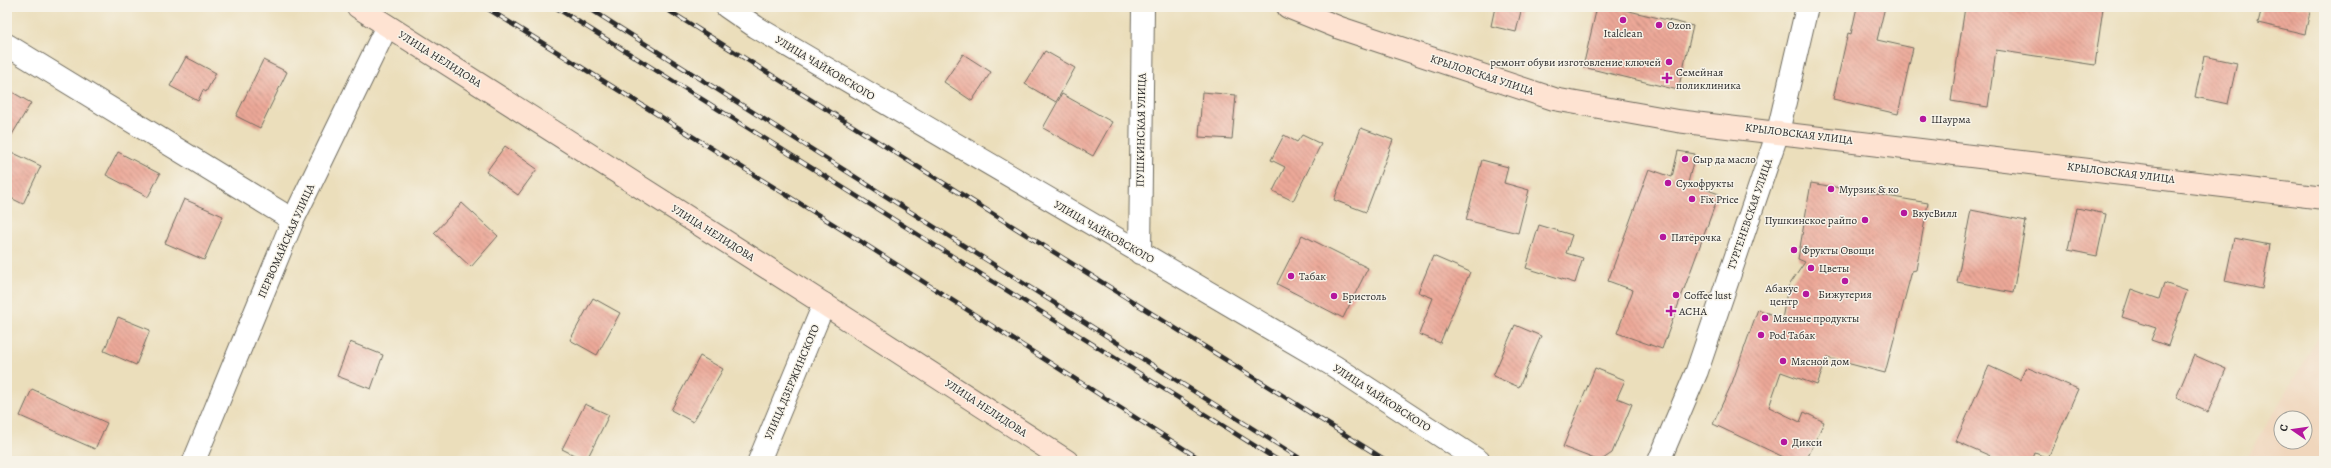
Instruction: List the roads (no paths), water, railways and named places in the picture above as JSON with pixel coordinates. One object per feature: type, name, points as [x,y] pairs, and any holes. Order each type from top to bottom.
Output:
[{"type":"street","name":"УЛИЦА НЕЛИДОВА","points":[[358,7],[1067,461]]},
{"type":"street","name":"УЛИЦА ЧАЙКОВСКОГО","points":[[727,7],[756,28],[1334,366],[1479,461]]},
{"type":"street","name":"ПУШКИНСКАЯ УЛИЦА","points":[[1140,253],[1142,7]]},
{"type":"street","name":"КРЫЛОВСКАЯ УЛИЦА","points":[[1288,7],[1340,28],[1554,98],[1677,121],[2324,198]]},
{"type":"street","name":"ТУРГЕНЕВСКАЯ УЛИЦА","points":[[1659,461],[1697,371],[1778,132],[1807,7]]},
{"type":"street","name":"ПЕРВОМАЙСКАЯ УЛИЦА","points":[[194,461],[293,220],[387,26]]},
{"type":"street","points":[[7,45],[293,220]]},
{"type":"street","name":"УЛИЦА ДЗЕРЖИНСКОГО","points":[[759,461],[824,304]]},
{"type":"railway","points":[[485,7],[849,234],[1203,461]]},
{"type":"railway","points":[[555,7],[1279,461]]},
{"type":"railway","points":[[587,7],[1304,461]]},
{"type":"railway","points":[[663,7],[1387,461]]},
{"type":"place","name":"Italclean","points":[[1623,20]]},
{"type":"place","name":"Ozon","points":[[1659,25]]},
{"type":"place","name":"ремонт обуви изготовление ключей","points":[[1669,62]]},
{"type":"place","name":"Семейная поликлиника","points":[[1667,78]]},
{"type":"place","name":"Шаурма","points":[[1923,119]]},
{"type":"place","name":"Сыр да масло","points":[[1685,159]]},
{"type":"place","name":"Сухофрукты","points":[[1668,183]]},
{"type":"place","name":"Мурзик & ко","points":[[1831,189]]},
{"type":"place","name":"Fix Price","points":[[1692,199]]},
{"type":"place","name":"ВкусВилл","points":[[1904,213]]},
{"type":"place","name":"Пушкинское райпо","points":[[1865,220]]},
{"type":"place","name":"Пятёрочка","points":[[1663,237]]},
{"type":"place","name":"Фрукты Овощи","points":[[1794,250]]},
{"type":"place","name":"Цветы","points":[[1811,268]]},
{"type":"place","name":"Табак","points":[[1291,276]]},
{"type":"place","name":"Бижутерия","points":[[1845,281]]},
{"type":"place","name":"Абакус центр","points":[[1806,294]]},
{"type":"place","name":"Coffee lust","points":[[1676,295]]},
{"type":"place","name":"Бристоль","points":[[1334,296]]},
{"type":"place","name":"АСНА","points":[[1671,311]]},
{"type":"place","name":"Мясные продукты","points":[[1765,318]]},
{"type":"place","name":"Pod Табак","points":[[1761,335]]},
{"type":"place","name":"Мясной дом","points":[[1783,361]]},
{"type":"place","name":"Дикси","points":[[1784,442]]}]
